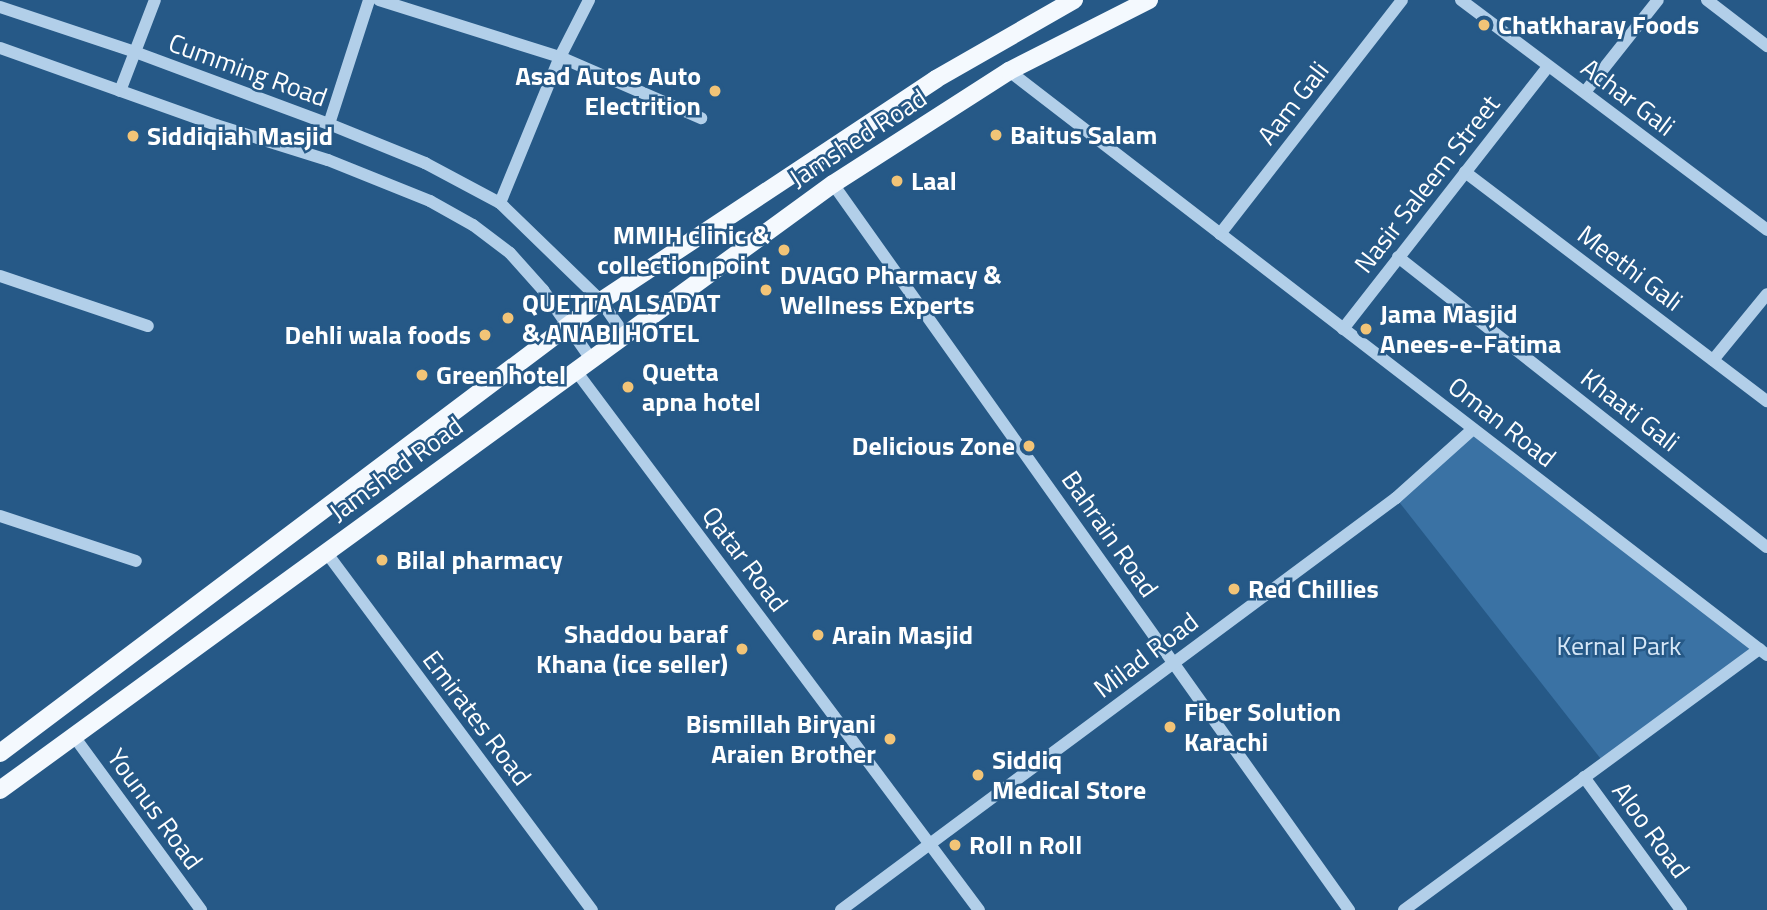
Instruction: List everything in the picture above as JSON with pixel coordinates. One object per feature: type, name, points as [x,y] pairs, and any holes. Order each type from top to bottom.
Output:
[{"type":"main road","name":"Jamshed Road","points":[[0,753],[601,301],[936,79],[1074,0]]},
{"type":"main road","name":"Jamshed Road","points":[[0,790],[833,184],[1009,71],[1149,0]]},
{"type":"street","points":[[120,91],[155,0]]},
{"type":"street","points":[[329,124],[369,0]]},
{"type":"street","points":[[379,0],[560,57],[701,118]]},
{"type":"street","points":[[500,203],[560,57],[589,0]]},
{"type":"street","name":"Aam Gali","points":[[1220,234],[1402,0]]},
{"type":"street","name":"Achar Gali","points":[[1461,0],[1767,230]]},
{"type":"street","points":[[1585,92],[1658,0]]},
{"type":"street","points":[[1707,0],[1767,47]]},
{"type":"street","name":"Cumming Road","points":[[0,8],[135,52],[329,124],[425,163],[500,203],[601,301],[624,334]]},
{"type":"street","points":[[0,48],[328,160],[430,201],[473,225],[510,253],[570,325],[591,359]]},
{"type":"street","name":"Nasir Saleem Street","points":[[1343,329],[1548,67]]},
{"type":"street","name":"Oman Road","points":[[1009,71],[1763,652]]},
{"type":"street","name":"Meethi Gali","points":[[1465,172],[1767,401]]},
{"type":"street","name":"Bahrain Road","points":[[833,184],[1349,910]]},
{"type":"street","name":"Khaati Gali","points":[[1398,257],[1767,547]]},
{"type":"street","points":[[0,276],[148,326]]},
{"type":"street","points":[[1713,360],[1767,294]]},
{"type":"street","name":"Qatar Road","points":[[576,371],[979,910]]},
{"type":"street","name":"Milad Road","points":[[841,910],[1396,498],[1473,429]]},
{"type":"street","points":[[0,516],[136,561]]},
{"type":"street","name":"Emirates Road","points":[[326,552],[592,910]]},
{"type":"street","points":[[1404,910],[1584,777],[1763,652]]},
{"type":"street","name":"Younus Road","points":[[73,735],[201,910]]},
{"type":"street","name":"Aloo Road","points":[[1584,777],[1681,910]]},
{"type":"green space","name":"Kernal Park","points":[[1473,429],[1759,649],[1604,763],[1396,498]]},
{"type":"place","name":"Chatkharay Foods","points":[[1484,25]]},
{"type":"place","name":"Asad Autos Auto Electrition","points":[[715,91]]},
{"type":"place","name":"Baitus Salam","points":[[996,135]]},
{"type":"place","name":"Siddiqiah Masjid","points":[[133,136]]},
{"type":"place","name":"Laal","points":[[897,181]]},
{"type":"place","name":"MMIH clinic & collection point","points":[[784,250]]},
{"type":"place","name":"DVAGO Pharmacy & Wellness Experts","points":[[766,290]]},
{"type":"place","name":"QUETTA ALSADAT & ANABI HOTEL","points":[[508,318]]},
{"type":"place","name":"Jama Masjid Anees-e-Fatima","points":[[1366,329]]},
{"type":"place","name":"Dehli wala foods","points":[[485,335]]},
{"type":"place","name":"Green hotel","points":[[422,375]]},
{"type":"place","name":"Quetta apna hotel","points":[[628,387]]},
{"type":"place","name":"Delicious Zone","points":[[1029,446]]},
{"type":"place","name":"Bilal pharmacy","points":[[382,560]]},
{"type":"place","name":"Red Chillies","points":[[1234,589]]},
{"type":"place","name":"Arain Masjid","points":[[818,635]]},
{"type":"place","name":"Shaddou baraf Khana (ice seller)","points":[[742,649]]},
{"type":"place","name":"Fiber Solution Karachi","points":[[1170,727]]},
{"type":"place","name":"Bismillah Biryani Araien Brother","points":[[890,739]]},
{"type":"place","name":"Siddiq Medical Store","points":[[978,775]]},
{"type":"place","name":"Roll n Roll","points":[[955,845]]}]
